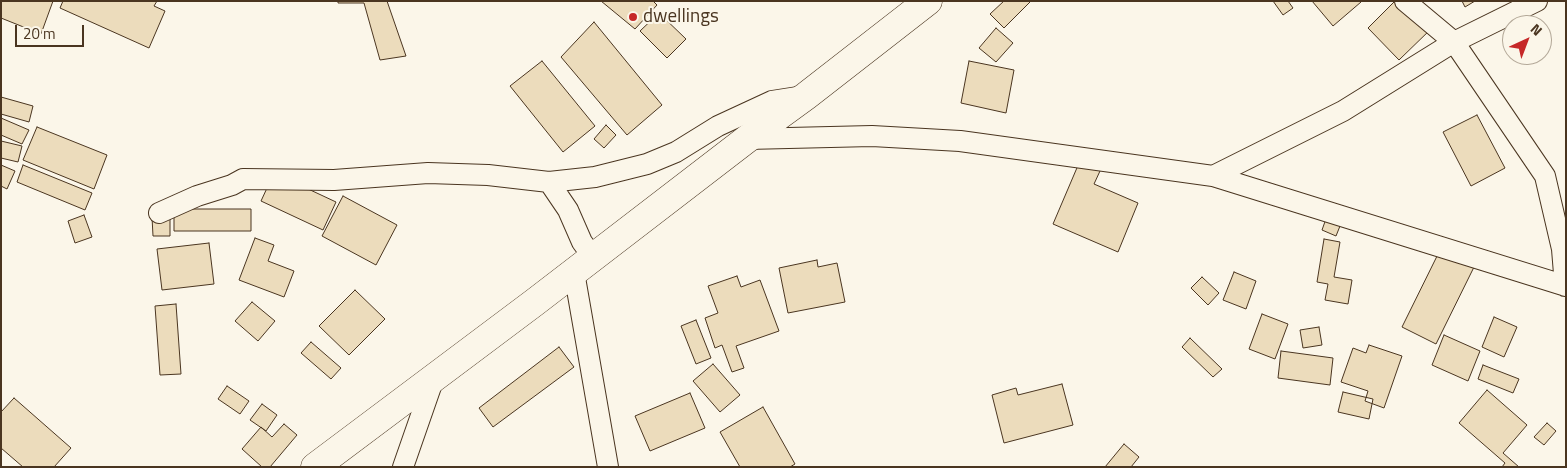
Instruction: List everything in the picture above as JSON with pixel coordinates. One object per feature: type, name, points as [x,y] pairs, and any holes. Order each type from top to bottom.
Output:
[{"type":"main road","points":[[315,467],[806,96],[928,1]]},
{"type":"street","points":[[747,139],[872,136],[960,141],[1213,176],[1565,286],[1562,249],[1544,176],[1454,42],[1405,1]]},
{"type":"street","points":[[1213,176],[1343,111],[1454,42],[1537,1]]},
{"type":"street","points":[[159,213],[197,196],[232,185],[243,179],[334,180],[428,173],[488,175],[549,182],[595,177],[647,164],[676,152],[718,126],[772,100],[806,96]]},
{"type":"street","points":[[549,182],[568,210],[582,242],[583,265],[608,467]]},
{"type":"street","points":[[404,467],[434,378]]},
{"type":"building","points":[[1,1],[53,1],[41,34],[1,18]]},
{"type":"building","points":[[63,1],[157,1],[154,6],[165,11],[149,48],[60,8]]},
{"type":"building","points":[[338,1],[387,1],[406,56],[380,60],[364,3],[338,3]]},
{"type":"building","name":"dwellings","points":[[601,1],[653,1],[657,5],[635,29]]},
{"type":"building","points":[[1004,1],[1031,1],[1004,28],[990,14]]},
{"type":"building","points":[[1273,1],[1288,1],[1293,8],[1283,15]]},
{"type":"building","points":[[1312,1],[1361,1],[1361,2],[1333,26]]},
{"type":"building","points":[[1395,1],[1432,28],[1399,60],[1368,28]]},
{"type":"building","points":[[1462,1],[1475,1],[1465,7]]},
{"type":"building","points":[[659,13],[686,39],[667,58],[640,31]]},
{"type":"building","points":[[594,22],[662,105],[627,135],[561,57]]},
{"type":"building","points":[[996,28],[1013,43],[996,62],[979,48]]},
{"type":"building","points":[[542,61],[595,126],[563,152],[510,86]]},
{"type":"building","points":[[969,61],[1014,70],[1006,113],[961,103]]},
{"type":"building","points":[[1,97],[33,106],[29,122],[1,114]]},
{"type":"building","points":[[1477,115],[1505,168],[1471,186],[1443,132]]},
{"type":"building","points":[[1,118],[29,130],[22,144],[1,135]]},
{"type":"building","points":[[606,125],[616,135],[604,148],[594,139]]},
{"type":"building","points":[[37,127],[107,155],[94,189],[23,160]]},
{"type":"building","points":[[1,141],[22,146],[18,162],[1,158]]},
{"type":"building","points":[[1085,149],[1106,158],[1094,184],[1138,203],[1118,252],[1053,224]]},
{"type":"building","points":[[1,165],[15,171],[7,189],[1,186]]},
{"type":"building","points":[[23,165],[92,193],[85,210],[17,182]]},
{"type":"building","points":[[274,173],[336,202],[323,230],[261,201]]},
{"type":"building","points":[[343,196],[397,225],[376,265],[322,236]]},
{"type":"building","points":[[174,209],[251,209],[251,231],[174,231]]},
{"type":"building","points":[[84,215],[92,237],[75,243],[68,221]]},
{"type":"building","points":[[1327,216],[1342,221],[1336,236],[1322,230]]},
{"type":"building","points":[[152,217],[170,217],[170,236],[153,236]]},
{"type":"building","points":[[255,238],[274,245],[268,261],[294,271],[284,297],[239,280]]},
{"type":"building","points":[[1324,239],[1340,242],[1334,277],[1352,280],[1348,304],[1325,300],[1328,284],[1317,282]]},
{"type":"building","points":[[209,243],[214,284],[162,290],[157,249]]},
{"type":"building","points":[[1442,246],[1476,263],[1436,344],[1402,327]]},
{"type":"building","points":[[817,260],[818,267],[837,263],[845,302],[788,313],[779,268]]},
{"type":"building","points":[[1234,272],[1256,281],[1246,309],[1223,300]]},
{"type":"building","points":[[737,276],[741,287],[760,280],[779,331],[736,346],[744,368],[732,372],[722,345],[715,348],[705,318],[718,313],[708,286]]},
{"type":"building","points":[[1202,277],[1219,293],[1208,305],[1191,288]]},
{"type":"building","points":[[355,290],[385,319],[349,355],[319,326]]},
{"type":"building","points":[[252,302],[275,321],[258,341],[235,321]]},
{"type":"building","points":[[176,304],[181,374],[160,375],[155,306]]},
{"type":"building","points":[[1262,314],[1288,324],[1275,359],[1249,349]]},
{"type":"building","points":[[1494,317],[1517,327],[1504,357],[1482,347]]},
{"type":"building","points":[[696,320],[711,358],[696,364],[681,326]]},
{"type":"building","points":[[1319,327],[1322,345],[1303,348],[1300,330]]},
{"type":"building","points":[[1444,335],[1480,351],[1468,381],[1432,365]]},
{"type":"building","points":[[1190,338],[1222,369],[1213,377],[1182,347]]},
{"type":"building","points":[[311,342],[341,368],[331,379],[301,353]]},
{"type":"building","points":[[1369,345],[1402,356],[1384,408],[1365,401],[1368,391],[1341,382],[1353,348],[1366,353]]},
{"type":"building","points":[[559,347],[574,367],[493,427],[479,408]]},
{"type":"building","points":[[1281,351],[1333,358],[1330,385],[1278,378]]},
{"type":"building","points":[[713,364],[740,395],[720,412],[693,381]]},
{"type":"building","points":[[1483,365],[1519,379],[1513,393],[1478,379]]},
{"type":"building","points":[[1062,384],[1073,425],[1004,443],[992,395],[1016,388],[1018,395]]},
{"type":"building","points":[[227,386],[249,401],[240,414],[218,399]]},
{"type":"building","points":[[1487,390],[1527,425],[1503,453],[1519,467],[1502,467],[1505,463],[1459,423]]},
{"type":"building","points":[[1343,392],[1373,399],[1369,419],[1338,412]]},
{"type":"building","points":[[690,393],[705,428],[650,451],[635,416]]},
{"type":"building","points":[[14,398],[71,448],[54,467],[23,467],[1,448],[1,412]]},
{"type":"building","points":[[262,404],[277,415],[266,431],[250,420]]},
{"type":"building","points":[[763,407],[795,464],[790,467],[740,467],[720,432]]},
{"type":"building","points":[[1547,423],[1556,431],[1544,445],[1534,437]]},
{"type":"building","points":[[284,424],[297,435],[270,467],[262,467],[242,449],[261,427],[272,437]]},
{"type":"building","points":[[1124,444],[1139,457],[1131,467],[1105,467]]},
{"type":"place","name":"dwellings","points":[[633,17]]}]
